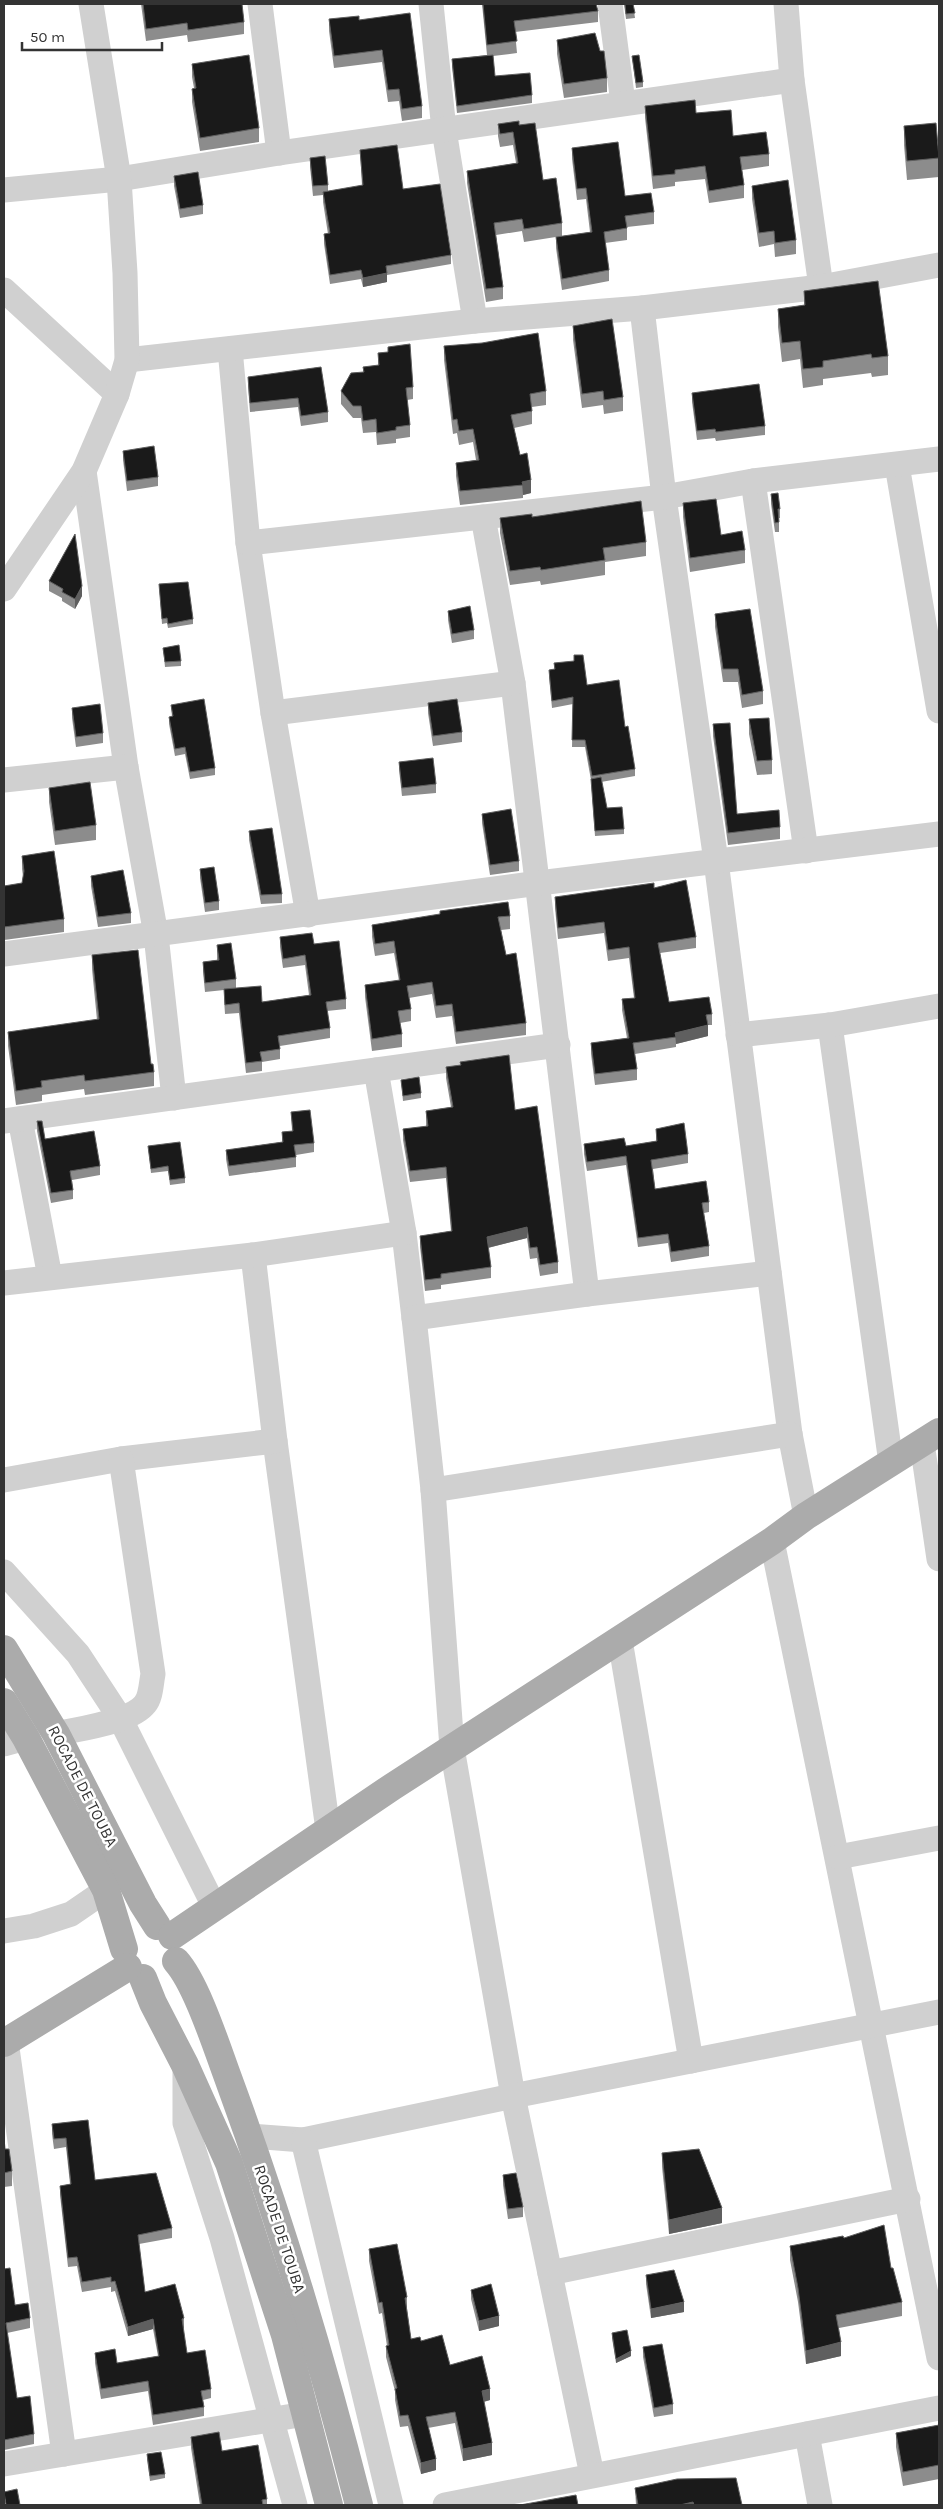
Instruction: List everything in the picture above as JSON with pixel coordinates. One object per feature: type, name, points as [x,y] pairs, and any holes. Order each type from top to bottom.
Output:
[{"type":"main road","points":[[169,1941],[328,1830],[452,1748],[772,1541],[806,1516],[931,1438]]},
{"type":"main road","name":"ROCADE DE TOUBA","points":[[4,1649],[56,1734],[143,1904],[169,1941],[203,2013],[250,2136],[307,2310],[359,2505]]},
{"type":"main road","name":"ROCADE DE TOUBA","points":[[4,1702],[15,1741],[106,1890],[132,1965],[185,2065],[229,2164],[285,2335],[329,2505]]},
{"type":"main road","points":[[132,1965],[132,1933],[148,1926],[169,1941]]},
{"type":"main road","points":[[132,1965],[153,1980],[163,1977],[171,1971],[169,1941]]},
{"type":"main road","points":[[5,2042],[132,1965]]},
{"type":"street","points":[[7,584],[84,471],[118,394],[127,360],[125,272],[119,179],[91,4]]},
{"type":"street","points":[[260,4],[279,153]]},
{"type":"street","points":[[431,4],[444,130],[475,322]]},
{"type":"street","points":[[610,4],[623,103]]},
{"type":"street","points":[[786,4],[792,80],[821,287]]},
{"type":"street","points":[[4,190],[119,179],[279,153],[792,80]]},
{"type":"street","points":[[127,360],[475,322],[642,308],[821,287],[939,265]]},
{"type":"street","points":[[4,290],[118,394]]},
{"type":"street","points":[[642,308],[664,497],[716,861],[790,1434],[806,1516]]},
{"type":"street","points":[[230,349],[248,543],[273,713],[308,915]]},
{"type":"street","points":[[248,543],[664,497],[753,481],[939,459]]},
{"type":"street","points":[[897,464],[939,711]]},
{"type":"street","points":[[84,471],[126,767],[156,935],[174,1098]]},
{"type":"street","points":[[753,481],[806,851]]},
{"type":"street","points":[[483,517],[513,683],[587,1294]]},
{"type":"street","points":[[4,553],[7,584]]},
{"type":"street","points":[[273,713],[513,683]]},
{"type":"street","points":[[4,780],[126,767]]},
{"type":"street","points":[[4,954],[538,883],[939,834]]},
{"type":"street","points":[[738,1035],[830,1025],[939,1006]]},
{"type":"street","points":[[830,1025],[890,1462]]},
{"type":"street","points":[[50,1277],[12,1120],[558,1045]]},
{"type":"street","points":[[376,1070],[404,1233],[414,1318],[433,1490],[452,1748],[513,2096],[592,2475]]},
{"type":"street","points":[[4,1283],[253,1255],[404,1233]]},
{"type":"street","points":[[253,1255],[275,1441],[328,1830]]},
{"type":"street","points":[[414,1318],[587,1294],[769,1274]]},
{"type":"street","points":[[433,1490],[790,1434]]},
{"type":"street","points":[[931,1438],[939,1560]]},
{"type":"street","points":[[4,1480],[121,1459],[275,1441]]},
{"type":"street","points":[[56,1734],[120,1718],[144,1705],[150,1691],[153,1674],[121,1459]]},
{"type":"street","points":[[772,1541],[939,2358]]},
{"type":"street","points":[[4,1572],[78,1654],[120,1718],[215,1908]]},
{"type":"street","points":[[620,1640],[691,2061]]},
{"type":"street","points":[[838,1857],[939,1838]]},
{"type":"street","points":[[4,1931],[34,1926],[71,1914],[106,1890]]},
{"type":"street","points":[[250,2136],[303,2140],[513,2096],[939,2012]]},
{"type":"street","points":[[5,2042],[64,2454]]},
{"type":"street","points":[[185,2065],[185,2123],[222,2238],[295,2505]]},
{"type":"street","points":[[303,2140],[391,2505]]},
{"type":"street","points":[[550,2273],[908,2199]]},
{"type":"street","points":[[445,2505],[939,2408]]},
{"type":"street","points":[[4,2464],[305,2414]]},
{"type":"street","points":[[807,2434],[820,2505]]},
{"type":"building","points":[[143,4],[242,4],[244,22],[188,30],[187,23],[146,29]]},
{"type":"building","points":[[483,4],[596,4],[598,11],[514,21],[517,41],[487,45]]},
{"type":"building","points":[[625,4],[633,4],[635,13],[626,14]]},
{"type":"building","points":[[410,13],[422,106],[402,109],[399,89],[388,90],[382,50],[334,56],[329,19],[359,16],[359,20]]},
{"type":"building","points":[[595,33],[600,51],[604,51],[607,78],[564,84],[557,40]]},
{"type":"building","points":[[249,55],[259,128],[200,138],[192,89],[196,88],[192,64]]},
{"type":"building","points":[[493,55],[495,76],[530,73],[532,95],[457,106],[452,59]]},
{"type":"building","points":[[639,55],[643,82],[636,83],[632,56]]},
{"type":"building","points":[[695,100],[696,113],[731,110],[733,136],[766,132],[769,154],[740,157],[744,185],[709,191],[705,166],[675,170],[675,174],[653,176],[645,106]]},
{"type":"building","points":[[519,121],[519,125],[535,123],[543,180],[556,178],[562,223],[524,229],[522,219],[494,223],[503,287],[486,289],[467,171],[518,163],[513,132],[500,134],[498,124]]},
{"type":"building","points":[[936,123],[939,158],[907,161],[904,126]]},
{"type":"building","points":[[618,142],[625,196],[651,193],[654,212],[625,216],[627,228],[604,232],[609,270],[562,279],[556,237],[592,232],[586,188],[577,189],[572,148]]},
{"type":"building","points":[[397,145],[403,189],[440,184],[451,255],[386,266],[387,273],[363,278],[361,270],[330,275],[324,234],[330,233],[323,192],[363,185],[360,150]]},
{"type":"building","points":[[325,156],[328,185],[313,186],[310,158]]},
{"type":"building","points":[[198,172],[203,205],[180,209],[174,176]]},
{"type":"building","points":[[788,180],[796,240],[775,243],[774,231],[759,233],[752,186]]},
{"type":"building","points":[[878,281],[888,356],[872,358],[871,354],[823,361],[823,367],[803,369],[800,341],[782,343],[778,309],[805,305],[804,291]]},
{"type":"building","points":[[612,319],[623,397],[604,400],[603,391],[582,394],[573,326]]},
{"type":"building","points":[[538,333],[546,391],[530,394],[532,411],[511,415],[520,455],[527,453],[531,480],[522,482],[523,485],[460,491],[456,463],[479,460],[473,429],[459,431],[457,419],[453,420],[444,346],[482,343]]},
{"type":"building","points":[[410,344],[413,387],[406,388],[410,425],[396,427],[396,430],[377,433],[376,419],[363,421],[361,406],[353,406],[341,391],[351,373],[364,372],[363,367],[379,365],[378,353],[388,352],[388,347]]},
{"type":"building","points":[[321,367],[328,412],[301,416],[298,398],[250,403],[248,377]]},
{"type":"building","points":[[759,384],[765,426],[716,432],[715,429],[697,431],[692,393]]},
{"type":"building","points":[[154,446],[158,477],[127,481],[123,451]]},
{"type":"building","points":[[778,493],[779,522],[775,523],[771,494]]},
{"type":"building","points":[[716,499],[721,535],[742,531],[745,550],[690,558],[683,503]]},
{"type":"building","points":[[641,501],[646,542],[603,548],[605,560],[541,570],[540,567],[510,571],[500,518],[532,514],[532,517]]},
{"type":"building","points":[[75,534],[82,586],[75,599],[62,592],[63,589],[49,581]]},
{"type":"building","points":[[188,582],[193,619],[168,624],[167,618],[162,619],[159,584]]},
{"type":"building","points":[[470,606],[474,630],[452,634],[448,611]]},
{"type":"building","points":[[750,609],[763,691],[742,695],[738,669],[723,669],[715,614]]},
{"type":"building","points":[[179,645],[181,661],[165,662],[163,648]]},
{"type":"building","points":[[574,655],[583,655],[587,685],[619,680],[625,727],[628,726],[635,769],[592,776],[585,740],[572,740],[573,697],[552,701],[549,670],[555,669],[554,663],[574,661]]},
{"type":"building","points":[[204,699],[215,768],[190,772],[185,747],[175,749],[169,717],[173,716],[171,705]]},
{"type":"building","points":[[457,699],[462,732],[433,736],[428,703]]},
{"type":"building","points":[[100,704],[103,733],[76,737],[72,708]]},
{"type":"building","points":[[769,718],[772,760],[757,761],[749,719]]},
{"type":"building","points":[[730,723],[737,814],[779,810],[780,827],[728,833],[713,724]]},
{"type":"building","points":[[433,758],[436,784],[402,788],[399,762]]},
{"type":"building","points":[[601,777],[607,808],[622,807],[624,829],[595,831],[591,779]]},
{"type":"building","points":[[90,782],[96,825],[55,831],[49,788]]},
{"type":"building","points":[[511,809],[519,861],[490,865],[482,814]]},
{"type":"building","points":[[272,828],[282,894],[261,895],[249,831]]},
{"type":"building","points":[[54,851],[64,919],[4,927],[4,886],[22,883],[24,871],[22,856]]},
{"type":"building","points":[[214,867],[219,901],[205,903],[200,869]]},
{"type":"building","points":[[123,870],[131,913],[98,917],[91,876]]},
{"type":"building","points":[[686,880],[696,937],[658,943],[669,1002],[709,997],[712,1014],[706,1015],[708,1025],[675,1033],[676,1037],[633,1043],[637,1069],[595,1074],[591,1043],[629,1038],[622,999],[635,998],[629,947],[608,950],[604,922],[558,928],[555,897],[654,883],[654,888]]},
{"type":"building","points":[[508,902],[510,916],[498,917],[506,955],[516,953],[526,1023],[456,1032],[452,1004],[436,1006],[432,982],[407,986],[411,1009],[398,1011],[402,1034],[372,1039],[365,985],[400,980],[394,941],[375,944],[372,925],[440,914],[440,911]]},
{"type":"building","points":[[312,933],[314,944],[339,941],[346,999],[326,1002],[330,1028],[278,1036],[280,1049],[260,1052],[262,1061],[246,1063],[239,1003],[225,1005],[224,989],[261,986],[262,1002],[311,995],[305,955],[283,959],[280,937]]},
{"type":"building","points":[[231,943],[236,979],[205,983],[203,962],[219,960],[217,945]]},
{"type":"building","points":[[138,950],[151,1064],[153,1064],[154,1072],[85,1081],[84,1075],[41,1081],[42,1087],[16,1091],[8,1032],[99,1019],[92,955]]},
{"type":"building","points":[[509,1055],[515,1110],[537,1106],[558,1262],[540,1265],[537,1247],[530,1248],[527,1227],[487,1237],[491,1267],[441,1274],[441,1278],[425,1280],[420,1236],[452,1231],[446,1167],[410,1171],[403,1129],[428,1126],[426,1111],[453,1107],[446,1067],[461,1065],[460,1062]]},
{"type":"building","points":[[419,1077],[421,1093],[403,1096],[401,1080]]},
{"type":"building","points":[[310,1110],[314,1143],[294,1145],[296,1157],[229,1166],[226,1150],[283,1142],[282,1132],[293,1131],[291,1112]]},
{"type":"building","points":[[37,1121],[42,1121],[45,1139],[94,1131],[100,1166],[70,1171],[73,1190],[51,1193]]},
{"type":"building","points":[[684,1123],[688,1154],[651,1160],[655,1189],[706,1181],[709,1202],[702,1203],[709,1246],[671,1252],[668,1234],[638,1238],[626,1156],[587,1162],[584,1144],[624,1138],[626,1146],[657,1141],[656,1129]]},
{"type":"building","points":[[180,1142],[185,1178],[170,1180],[168,1166],[151,1169],[148,1146]]},
{"type":"building","points":[[88,2120],[95,2180],[156,2173],[172,2228],[138,2235],[145,2292],[175,2284],[184,2318],[182,2319],[187,2353],[205,2350],[211,2389],[201,2391],[204,2407],[153,2415],[148,2381],[101,2389],[95,2353],[115,2349],[117,2363],[159,2356],[153,2319],[128,2327],[115,2281],[111,2282],[111,2277],[82,2282],[77,2257],[68,2258],[60,2186],[71,2184],[66,2138],[54,2139],[52,2124]]},
{"type":"building","points":[[4,2138],[5,2149],[9,2149],[12,2171],[4,2173]]},
{"type":"building","points":[[699,2149],[722,2208],[669,2220],[662,2153]]},
{"type":"building","points":[[516,2173],[523,2207],[508,2209],[503,2175]]},
{"type":"building","points":[[884,2225],[891,2268],[893,2268],[902,2302],[836,2315],[841,2342],[806,2351],[798,2288],[790,2246],[843,2236],[844,2238]]},
{"type":"building","points":[[397,2244],[407,2297],[405,2298],[411,2339],[420,2337],[421,2341],[442,2335],[450,2365],[482,2356],[490,2389],[482,2391],[492,2443],[463,2449],[455,2412],[426,2417],[436,2459],[421,2463],[408,2415],[400,2416],[395,2389],[397,2388],[386,2346],[389,2345],[382,2302],[379,2303],[369,2249]]},
{"type":"building","points":[[10,2268],[15,2305],[28,2303],[30,2318],[6,2323],[17,2398],[30,2396],[34,2434],[4,2440],[4,2269]]},
{"type":"building","points":[[674,2270],[684,2302],[651,2309],[646,2275]]},
{"type":"building","points":[[491,2284],[499,2316],[479,2321],[471,2290]]},
{"type":"building","points":[[627,2330],[631,2351],[616,2359],[612,2333]]},
{"type":"building","points":[[662,2344],[673,2404],[654,2408],[643,2347]]},
{"type":"building","points":[[939,2425],[939,2465],[903,2472],[896,2433]]},
{"type":"building","points":[[219,2432],[222,2451],[258,2445],[267,2499],[262,2500],[263,2505],[202,2505],[191,2437]]},
{"type":"building","points":[[161,2452],[165,2474],[150,2476],[147,2454]]},
{"type":"building","points":[[736,2478],[742,2505],[694,2505],[693,2502],[680,2505],[638,2505],[635,2488],[677,2479]]},
{"type":"building","points":[[17,2489],[20,2505],[6,2505],[4,2492]]},
{"type":"building","points":[[576,2495],[578,2505],[520,2505]]}]
